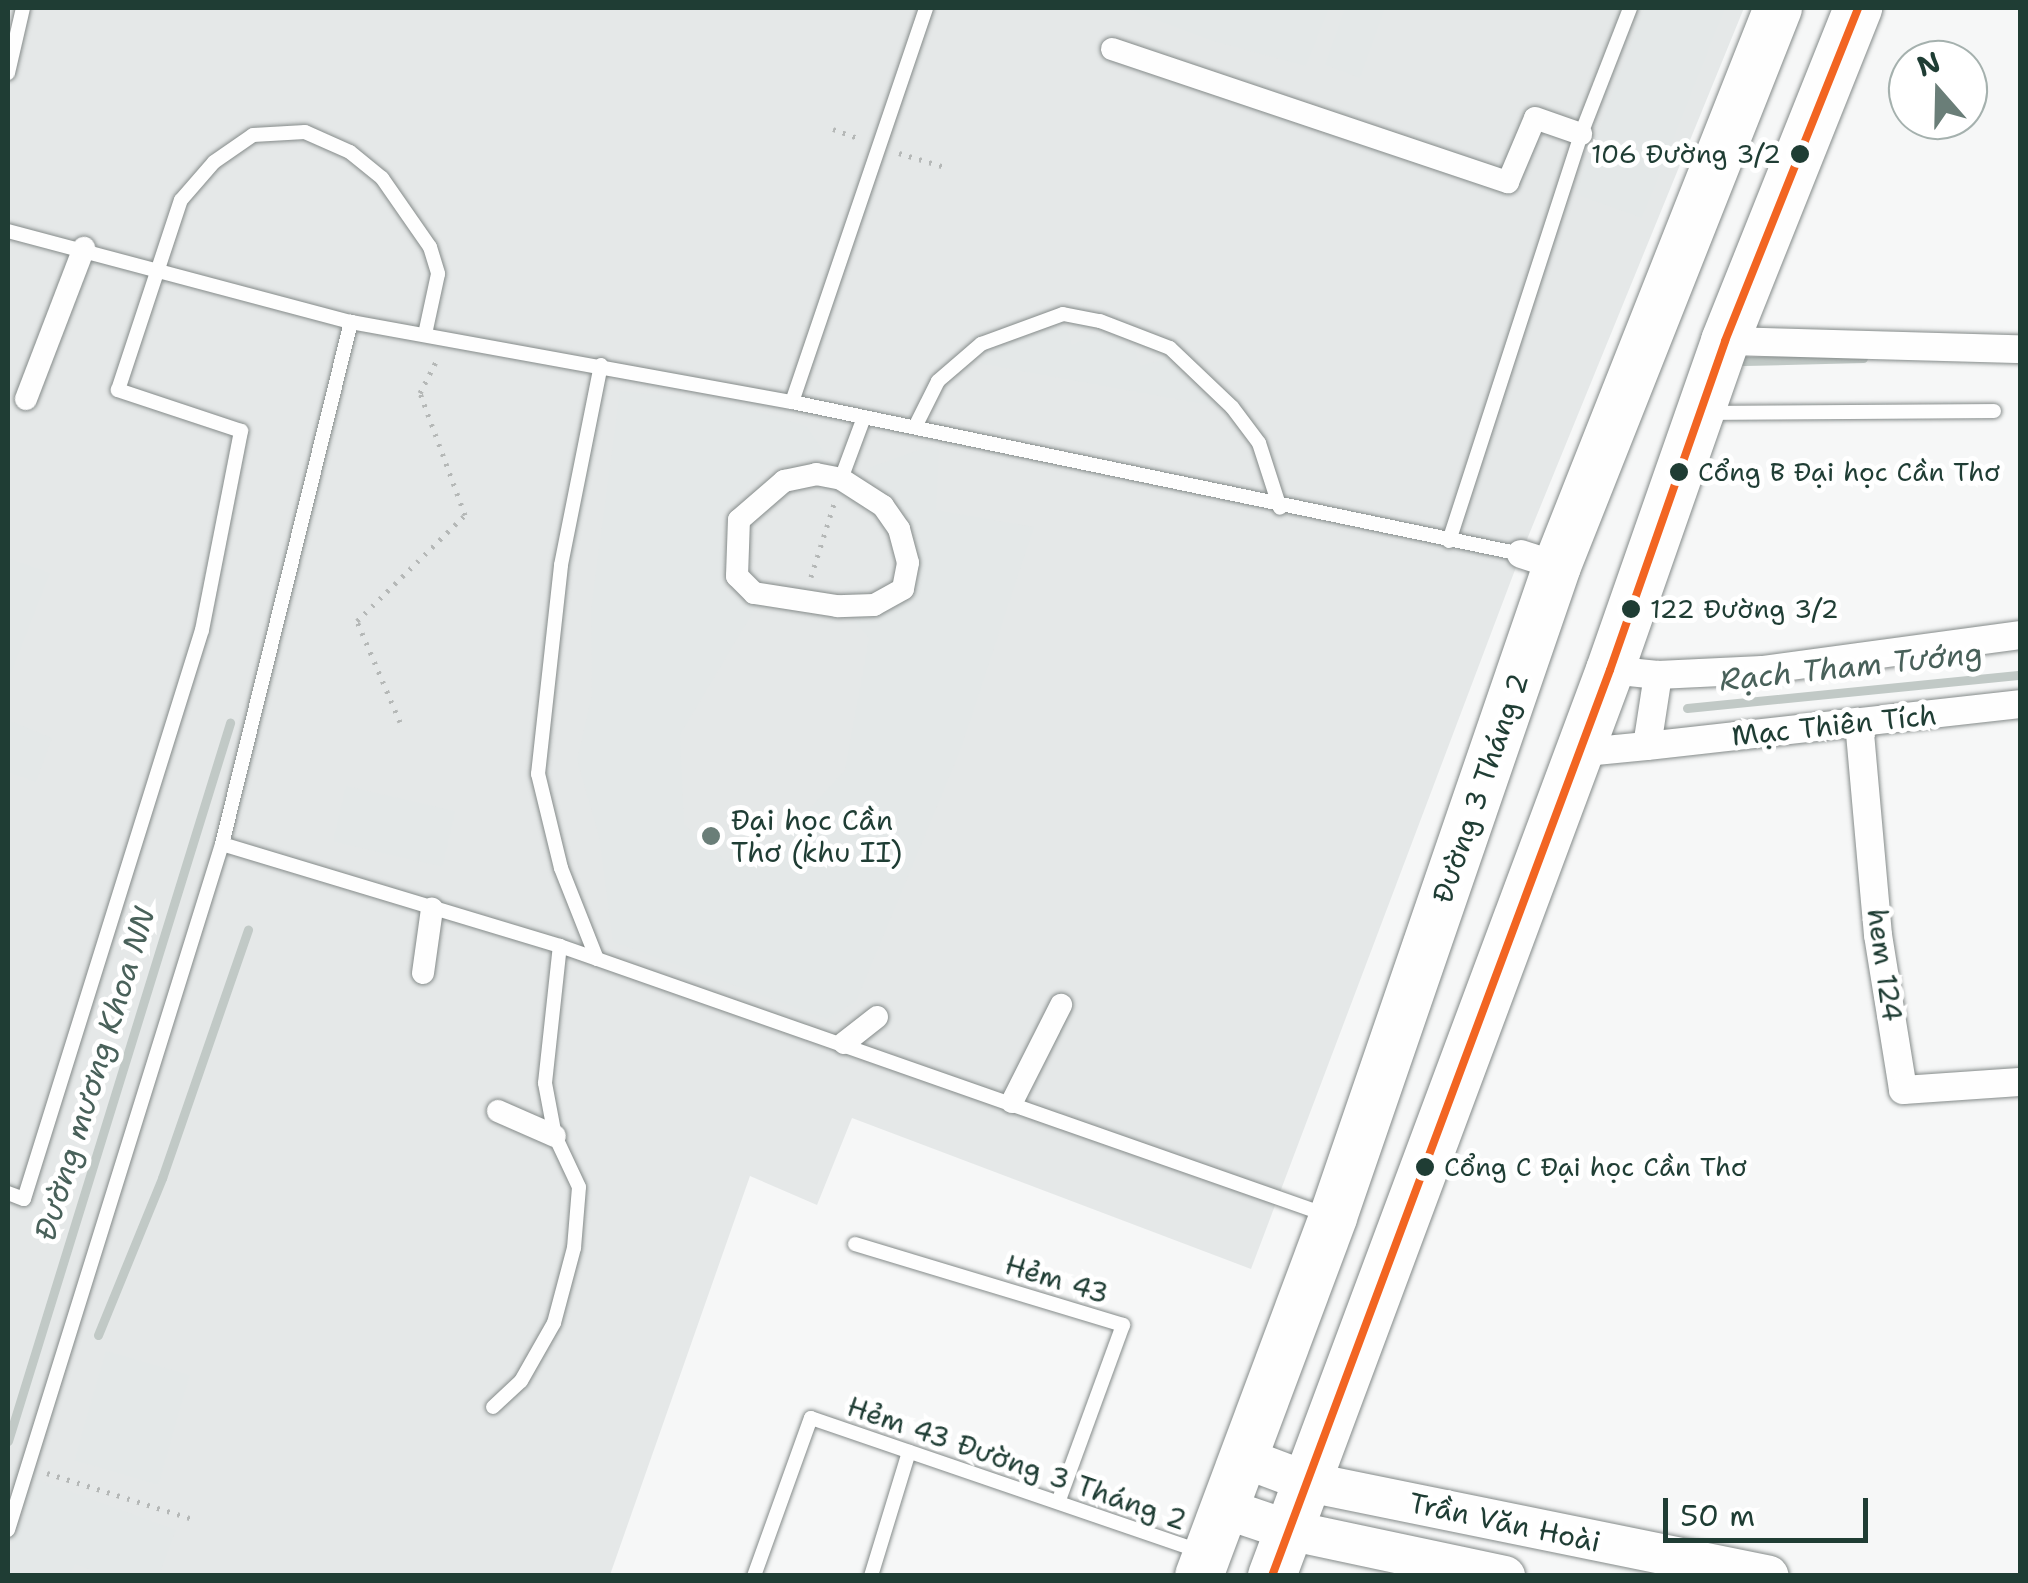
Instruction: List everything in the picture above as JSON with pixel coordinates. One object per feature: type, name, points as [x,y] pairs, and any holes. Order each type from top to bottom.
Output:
[{"type":"highway","name":"Đường 3 Tháng 2","points":[[1204,1565],[1333,1218],[1539,560],[1778,8]]},
{"type":"highway","points":[[1272,1576],[1575,753],[1610,670],[1725,340],[1858,8]]},
{"type":"main road","name":"Trần Văn Hoài","points":[[1244,1458],[1308,1482],[1756,1574]]},
{"type":"main road","name":"Trần Văn Hoài","points":[[1224,1508],[1288,1530],[1505,1576]]},
{"type":"street","points":[[1112,49],[1508,182],[1535,118],[1582,134]]},
{"type":"street","points":[[26,399],[84,248]]},
{"type":"street","points":[[1725,340],[2020,350]]},
{"type":"street","points":[[816,474],[841,480],[883,506],[898,529],[908,563],[902,589],[874,604],[803,602],[754,592],[738,576],[739,520],[784,482],[816,474]]},
{"type":"street","points":[[1610,670],[1658,675],[1762,670],[2020,635]]},
{"type":"street","points":[[1647,746],[1658,675]]},
{"type":"street","name":"Mạc Thiên Tích","points":[[1575,753],[2020,704]]},
{"type":"street","name":"hem 124","points":[[1859,722],[1878,935],[1903,1090],[2020,1082]]},
{"type":"street","points":[[423,973],[432,908]]},
{"type":"street","points":[[1012,1102],[1061,1005]]},
{"type":"street","points":[[844,1043],[877,1017]]},
{"type":"street","points":[[498,1111],[555,1136]]},
{"type":"lane","points":[[8,74],[23,8]]},
{"type":"lane","points":[[792,402],[926,8]]},
{"type":"lane","points":[[1449,541],[1582,134],[1630,8]]},
{"type":"lane","points":[[8,1193],[24,1199],[202,630],[241,432],[118,390],[162,268],[180,200],[214,162],[253,135],[305,132],[350,152],[372,169],[422,230],[438,274],[425,334]]},
{"type":"lane","points":[[8,232],[162,268],[352,322],[792,402],[1539,560]]},
{"type":"lane","points":[[915,427],[938,380],[981,344],[1049,317],[1100,321],[1170,348],[1221,395],[1259,443],[1280,508]]},
{"type":"lane","points":[[8,1530],[222,844],[352,322]]},
{"type":"lane","points":[[597,959],[560,868],[538,774],[561,565],[601,365]]},
{"type":"lane","points":[[1700,413],[1994,411]]},
{"type":"lane","points":[[841,480],[863,420]]},
{"type":"lane","points":[[222,844],[560,946],[1333,1218]]},
{"type":"lane","points":[[492,1407],[521,1381],[554,1323],[574,1248],[580,1187],[555,1136],[545,1083],[560,946]]},
{"type":"lane","name":"Hẻm 43","points":[[855,1244],[1123,1325],[1059,1500]]},
{"type":"lane","name":"Hẻm 43 Đường 3 Tháng 2","points":[[754,1576],[811,1418],[1059,1500],[1204,1565]]},
{"type":"lane","points":[[871,1576],[909,1452]]},
{"type":"path","points":[[400,722],[357,621],[465,515],[420,393],[447,338]]},
{"type":"path","points":[[803,602],[841,480]]},
{"type":"path","points":[[30,1468],[190,1518]]},
{"type":"shaded area","name":"Đại học Cần Thơ (khu II)","points":[[8,8],[1744,8],[1521,554],[1251,1269],[852,1118],[817,1205],[750,1176],[610,1575],[8,1576]]},
{"type":"shaded area","points":[[1125,8],[1328,10],[1306,66],[1213,41]]},
{"type":"shaded area","points":[[1345,8],[1385,8],[1360,78],[1325,65]]},
{"type":"shaded area","points":[[1644,8],[1725,8],[1642,218],[1575,194]]},
{"type":"shaded area","points":[[1066,326],[1072,345],[1095,335],[1133,345],[1141,366],[1166,358],[1220,407],[978,363],[1005,338]]},
{"type":"shaded area","points":[[620,391],[727,402],[806,426],[826,456],[766,469],[721,515],[726,592],[755,609],[680,735],[684,824],[726,861],[785,835],[845,770],[869,638],[849,615],[910,591],[918,548],[897,498],[873,483],[868,468],[930,446],[939,450],[936,510],[1034,527],[960,751],[856,1002],[827,1019],[613,942],[599,836],[577,760],[592,694],[591,609]]},
{"type":"shaded area","points":[[8,558],[50,573],[8,681]]},
{"type":"shaded area","points":[[8,720],[52,738],[36,782],[8,772]]},
{"type":"shaded area","points":[[346,786],[455,811],[442,867],[333,842]]},
{"type":"shaded area","points":[[106,1351],[190,1375],[158,1485],[75,1461]]},
{"type":"shaded area","points":[[36,1479],[176,1530],[159,1575],[105,1575],[75,1564],[70,1575],[8,1575],[8,1556]]},
{"type":"waterway","points":[[1744,361],[1863,358]]},
{"type":"waterway","name":"Rạch Tham Tướng","points":[[1687,708],[2020,675]]},
{"type":"waterway","name":"Đường mương Khoa NN","points":[[8,1441],[230,723]]},
{"type":"waterway","points":[[98,1335],[162,1178],[248,929]]},
{"type":"transit line","points":[[1272,1576],[1610,670],[1725,341],[1858,8]]},
{"type":"place","name":"106 Đường 3/2","points":[[1800,154]]},
{"type":"place","name":"Cổng B Đại học Cần Thơ","points":[[1679,472]]},
{"type":"place","name":"122 Đường 3/2","points":[[1631,609]]},
{"type":"place","name":"Đại học Cần Thơ (khu II)","points":[[711,836]]},
{"type":"place","name":"Cổng C Đại học Cần Thơ","points":[[1425,1167]]}]
